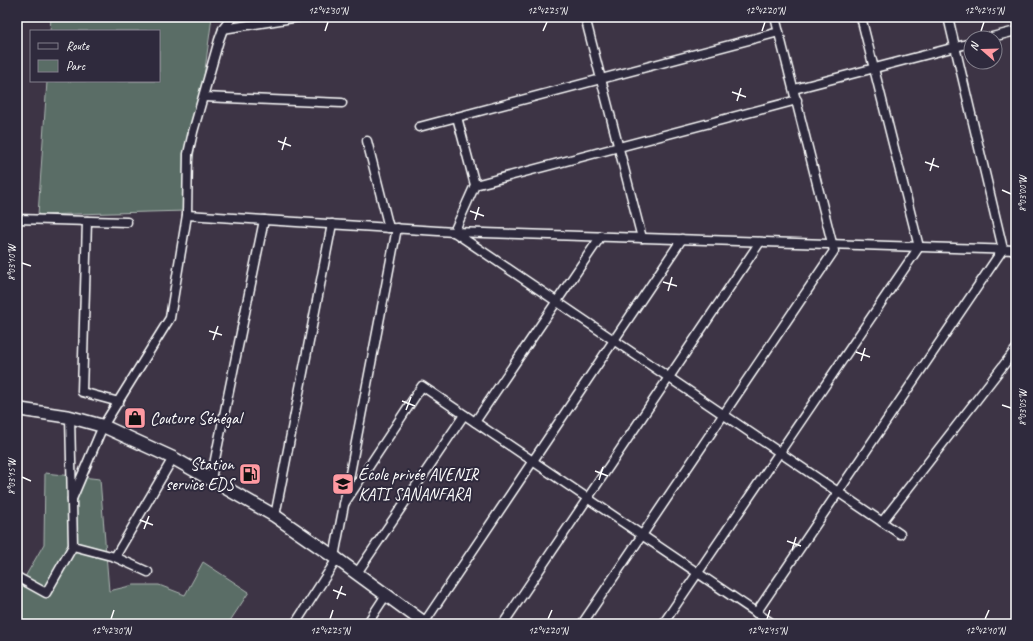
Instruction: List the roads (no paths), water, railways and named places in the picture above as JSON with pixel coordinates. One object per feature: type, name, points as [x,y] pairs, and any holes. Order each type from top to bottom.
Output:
[{"type":"main road","points":[[17,409],[70,417],[103,426],[173,458],[275,516],[336,558],[425,623]]},
{"type":"street","points":[[72,499],[103,426],[170,318],[187,215],[188,154],[223,29],[232,17]]},
{"type":"street","points":[[223,29],[299,17]]},
{"type":"street","points":[[585,17],[642,238]]},
{"type":"street","points":[[582,624],[834,251],[775,17]]},
{"type":"street","points":[[663,624],[919,247],[861,17]]},
{"type":"street","points":[[756,613],[1003,249],[948,17]]},
{"type":"street","points":[[1003,34],[1016,31]]},
{"type":"street","points":[[418,127],[779,32]]},
{"type":"street","points":[[794,89],[963,44]]},
{"type":"street","points":[[204,97],[342,104]]},
{"type":"street","points":[[475,185],[796,100]]},
{"type":"street","points":[[454,232],[475,185],[457,117]]},
{"type":"street","points":[[367,141],[389,228]]},
{"type":"street","points":[[187,215],[454,232],[1016,250]]},
{"type":"street","points":[[17,219],[127,222]]},
{"type":"street","points":[[212,479],[264,220]]},
{"type":"street","points":[[87,221],[82,392],[119,402]]},
{"type":"street","points":[[275,516],[332,224]]},
{"type":"street","points":[[295,624],[336,558],[344,504],[397,228]]},
{"type":"street","points":[[454,232],[900,534]]},
{"type":"street","points":[[475,422],[601,236]]},
{"type":"street","points":[[425,623],[682,239]]},
{"type":"street","points":[[503,624],[760,242]]},
{"type":"street","points":[[882,522],[1016,349]]},
{"type":"street","points":[[344,504],[422,386],[772,624]]},
{"type":"street","points":[[357,574],[464,415]]},
{"type":"street","points":[[17,577],[46,593],[72,546],[70,417]]},
{"type":"street","points":[[115,557],[173,458]]},
{"type":"street","points":[[72,546],[115,557],[148,572]]},
{"type":"street","points":[[367,624],[386,595]]},
{"type":"place","name":"Couture Sénégal","points":[[135,418]]},
{"type":"place","name":"Station service EDS","points":[[250,474]]},
{"type":"place","name":"École privée AVENIR KATI SANANFARA","points":[[343,484]]}]
